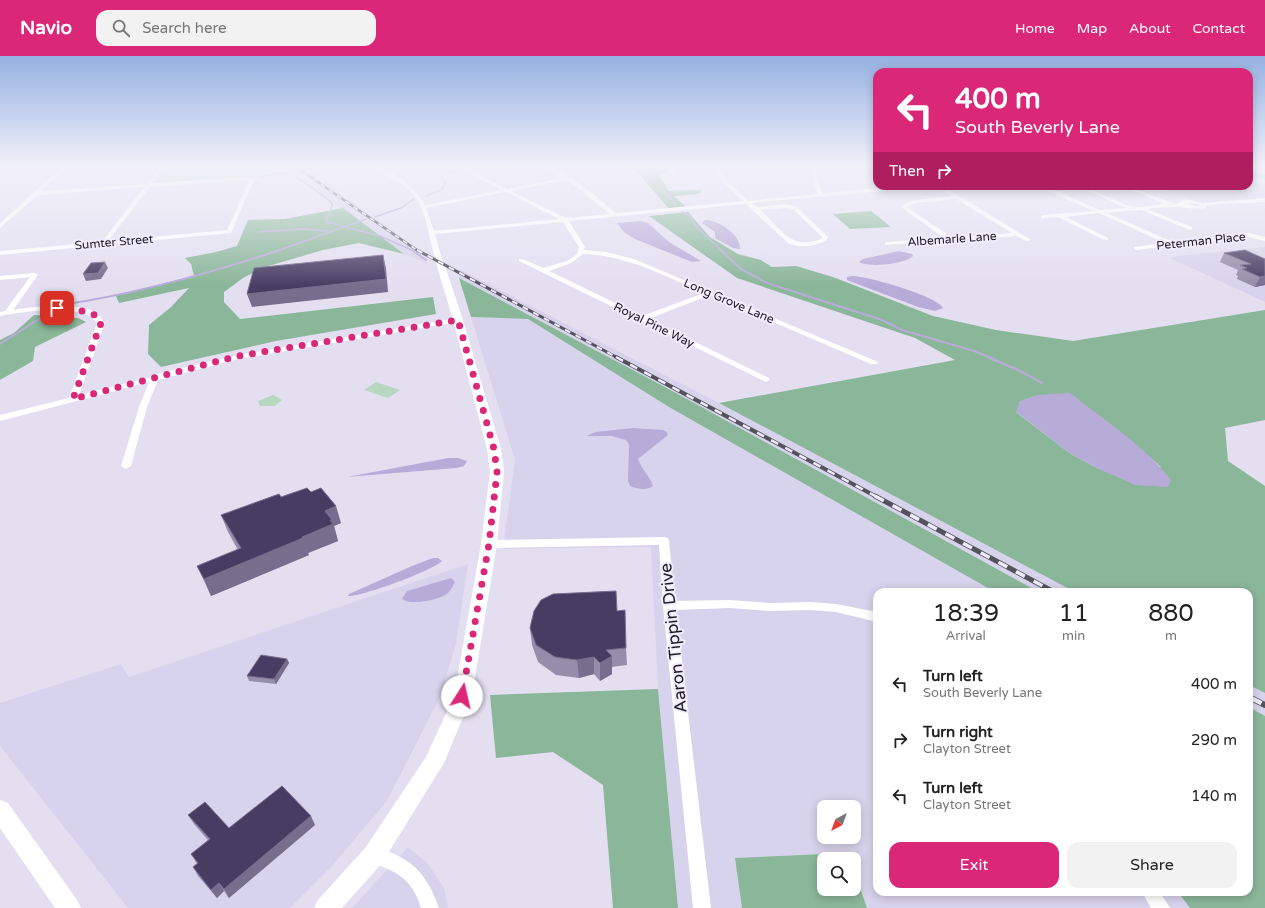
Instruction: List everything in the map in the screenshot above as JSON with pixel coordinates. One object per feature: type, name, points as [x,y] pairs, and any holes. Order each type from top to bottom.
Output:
[{"type":"street","points":[[0,226],[22,207]]},
{"type":"street","points":[[104,243],[131,207]]},
{"type":"street","name":"Sumter Street","points":[[0,253],[229,232],[240,207]]},
{"type":"street","points":[[326,908],[374,855],[434,763],[462,696],[489,544],[497,472],[494,449],[458,320],[424,207]]},
{"type":"street","points":[[539,207],[565,220],[582,247],[580,255],[569,262],[542,271]]},
{"type":"street","points":[[604,207],[616,216]]},
{"type":"street","points":[[431,233],[710,207]]},
{"type":"street","points":[[753,207],[792,243],[809,244],[824,240],[825,237],[795,208],[790,207]]},
{"type":"street","points":[[756,209],[779,207]]},
{"type":"street","points":[[904,207],[949,239]]},
{"type":"street","points":[[973,207],[1028,240]]},
{"type":"street","points":[[1087,207],[1173,244]]},
{"type":"street","points":[[1067,214],[1067,212],[1117,207]]},
{"type":"street","points":[[1130,207],[1142,209],[1190,228]]},
{"type":"street","points":[[1043,217],[1159,207]]},
{"type":"street","points":[[1059,215],[1106,239]]},
{"type":"street","name":"Albemarle Lane","points":[[887,244],[1018,234]]},
{"type":"street","name":"Peterman Place","points":[[1136,248],[1249,235],[1265,239]]},
{"type":"street","name":"Long Grove Lane","points":[[581,252],[618,255],[874,362]]},
{"type":"street","name":"Royal Pine Way","points":[[521,260],[766,380]]},
{"type":"street","points":[[0,278],[35,275],[8,312]]},
{"type":"street","points":[[642,319],[709,293]]},
{"type":"street","points":[[0,314],[37,308],[57,308],[98,316],[101,323],[73,399]]},
{"type":"street","points":[[0,418],[208,363],[264,351],[458,320]]},
{"type":"street","points":[[126,466],[138,424],[156,377]]},
{"type":"street","name":"Aaron Tippin Drive","points":[[489,544],[664,542],[669,606],[702,908]]},
{"type":"street","points":[[669,606],[730,604],[770,607],[810,606],[836,608],[873,616]]},
{"type":"street","points":[[0,810],[68,908]]},
{"type":"street","points":[[374,855],[389,859],[404,868],[417,879],[427,895],[430,908]]},
{"type":"street","points":[[1153,896],[1161,908]]},
{"type":"shaded area","points":[[339,207],[359,207],[417,248],[428,264],[404,254]]},
{"type":"shaded area","points":[[705,220],[716,222],[733,233],[737,238],[740,249],[733,248],[715,238],[715,232],[702,223]]},
{"type":"shaded area","points":[[640,221],[648,223],[669,242],[701,261],[692,262],[635,239],[624,232],[617,223]]},
{"type":"shaded area","points":[[1265,247],[1265,302],[1170,258],[1177,256]]},
{"type":"shaded area","points":[[899,251],[912,254],[913,256],[903,261],[878,265],[859,262],[863,259]]},
{"type":"shaded area","points":[[459,269],[719,403],[1067,588],[1032,588],[665,387],[459,278]]},
{"type":"shaded area","points":[[852,276],[872,279],[916,293],[938,303],[943,308],[935,311],[918,307],[847,280],[847,277]]},
{"type":"shaded area","points":[[471,317],[528,319],[669,407],[988,588],[873,588],[873,896],[1181,896],[1190,908],[867,908],[861,890],[861,852],[817,852],[817,854],[735,858],[742,908],[678,908],[658,689],[651,547],[503,549],[515,460]]},
{"type":"shaded area","points":[[1070,393],[1124,434],[1149,456],[1171,480],[1168,487],[1135,485],[1099,469],[1071,454],[1016,412],[1020,401],[1037,395]]},
{"type":"shaded area","points":[[633,428],[663,430],[667,432],[668,435],[638,459],[653,486],[647,489],[639,489],[630,486],[628,481],[629,444],[626,440],[612,436],[587,436],[596,432]]},
{"type":"shaded area","points":[[448,458],[458,458],[467,461],[464,466],[456,468],[347,477]]},
{"type":"shaded area","points":[[433,558],[438,558],[442,561],[426,570],[397,582],[367,592],[348,596],[349,594]]},
{"type":"shaded area","points":[[468,564],[456,644],[440,697],[387,801],[332,866],[290,908],[128,908],[0,746],[0,703],[121,664],[129,677]]},
{"type":"shaded area","points":[[451,578],[455,582],[449,592],[444,596],[418,602],[411,602],[402,599],[407,591]]},
{"type":"shaded area","points":[[1253,687],[1265,693],[1265,716],[1253,709]]},
{"type":"shaded area","points":[[408,847],[428,864],[444,888],[448,908],[352,908]]},
{"type":"green space","points":[[667,207],[686,207],[670,210]]},
{"type":"green space","points":[[343,208],[404,254],[359,243],[323,250],[265,267],[243,278],[224,292],[224,302],[240,319],[433,297],[436,314],[276,341],[161,367],[148,354],[149,325],[171,307],[189,288],[119,303],[116,296],[194,276],[191,264],[185,258],[237,246],[248,220],[285,219]]},
{"type":"green space","points":[[871,211],[891,227],[850,229],[833,214]]},
{"type":"green space","points":[[688,212],[710,237],[738,254],[761,260],[772,267],[796,266],[833,277],[933,316],[996,330],[1073,341],[1265,310],[1265,420],[1225,428],[1228,461],[1265,486],[1265,693],[1253,687],[1253,588],[1067,588],[719,403],[955,360],[915,338],[737,278],[649,216]],"holes":[[[1020,401],[1133,443],[1161,467],[1099,469],[1071,454],[1017,413]]]},
{"type":"green space","points":[[459,278],[665,387],[1032,588],[988,588],[669,407],[528,319],[471,317]]},
{"type":"green space","points":[[34,315],[78,318],[86,322],[35,347],[33,361],[0,380],[0,340],[14,333]]},
{"type":"green space","points":[[376,382],[400,390],[388,398],[364,390]]},
{"type":"green space","points":[[273,395],[282,400],[275,406],[260,406],[258,401]]},
{"type":"green space","points":[[658,689],[678,908],[613,908],[603,785],[553,752],[496,758],[490,695]]},
{"type":"green space","points":[[1253,709],[1265,716],[1265,908],[1190,908],[1181,896],[1253,896]]},
{"type":"green space","points":[[817,854],[817,896],[861,896],[861,890],[867,908],[742,908],[735,858]]},
{"type":"building","points":[[1245,250],[1265,259],[1265,276],[1260,277],[1242,269],[1247,268],[1240,265],[1251,264],[1224,253]]},
{"type":"building","points":[[383,255],[386,279],[247,294],[254,268]]},
{"type":"building","points":[[105,262],[98,273],[83,274],[91,263]]},
{"type":"building","points":[[307,488],[311,492],[321,488],[336,506],[325,511],[332,520],[330,520],[333,524],[204,579],[197,566],[241,548],[221,515],[279,494],[281,497]]},
{"type":"building","points":[[616,591],[617,611],[625,610],[626,648],[606,650],[612,656],[600,663],[594,657],[577,660],[555,657],[536,645],[530,628],[534,611],[541,600],[553,594]]},
{"type":"building","points":[[261,655],[287,659],[274,679],[247,676]]},
{"type":"building","points":[[282,786],[311,816],[224,889],[219,883],[211,890],[193,867],[198,863],[191,854],[210,839],[188,815],[205,802],[229,828]]},
{"type":"waterway","points":[[331,207],[330,214],[326,218],[327,222],[345,227]]},
{"type":"waterway","points":[[375,217],[403,207]]},
{"type":"waterway","points":[[682,212],[689,216],[696,226],[722,251]]},
{"type":"waterway","points":[[345,227],[366,219]]},
{"type":"waterway","points":[[278,251],[345,227]]},
{"type":"waterway","points":[[345,227],[380,236],[412,250]]},
{"type":"waterway","points":[[258,232],[303,229],[328,231]]},
{"type":"waterway","points":[[412,250],[426,260]]},
{"type":"waterway","points":[[721,250],[741,269],[767,283],[882,320],[902,330],[974,351],[991,358]]},
{"type":"waterway","points":[[67,304],[175,282],[278,251]]},
{"type":"waterway","points":[[0,344],[53,310]]},
{"type":"waterway","points":[[988,357],[1022,372],[1042,383]]},
{"type":"railway","points":[[354,207],[418,251]]},
{"type":"railway","points":[[417,250],[618,358]]},
{"type":"railway","points":[[616,357],[877,497]]},
{"type":"railway","points":[[875,496],[1047,588]]},
{"type":"railway","points":[[1253,699],[1265,705]]},
{"type":"route","points":[[57,308],[93,314],[98,316],[101,323],[85,367],[76,386],[73,399],[238,356],[458,320],[494,449],[497,472],[489,544],[462,696]]}]
